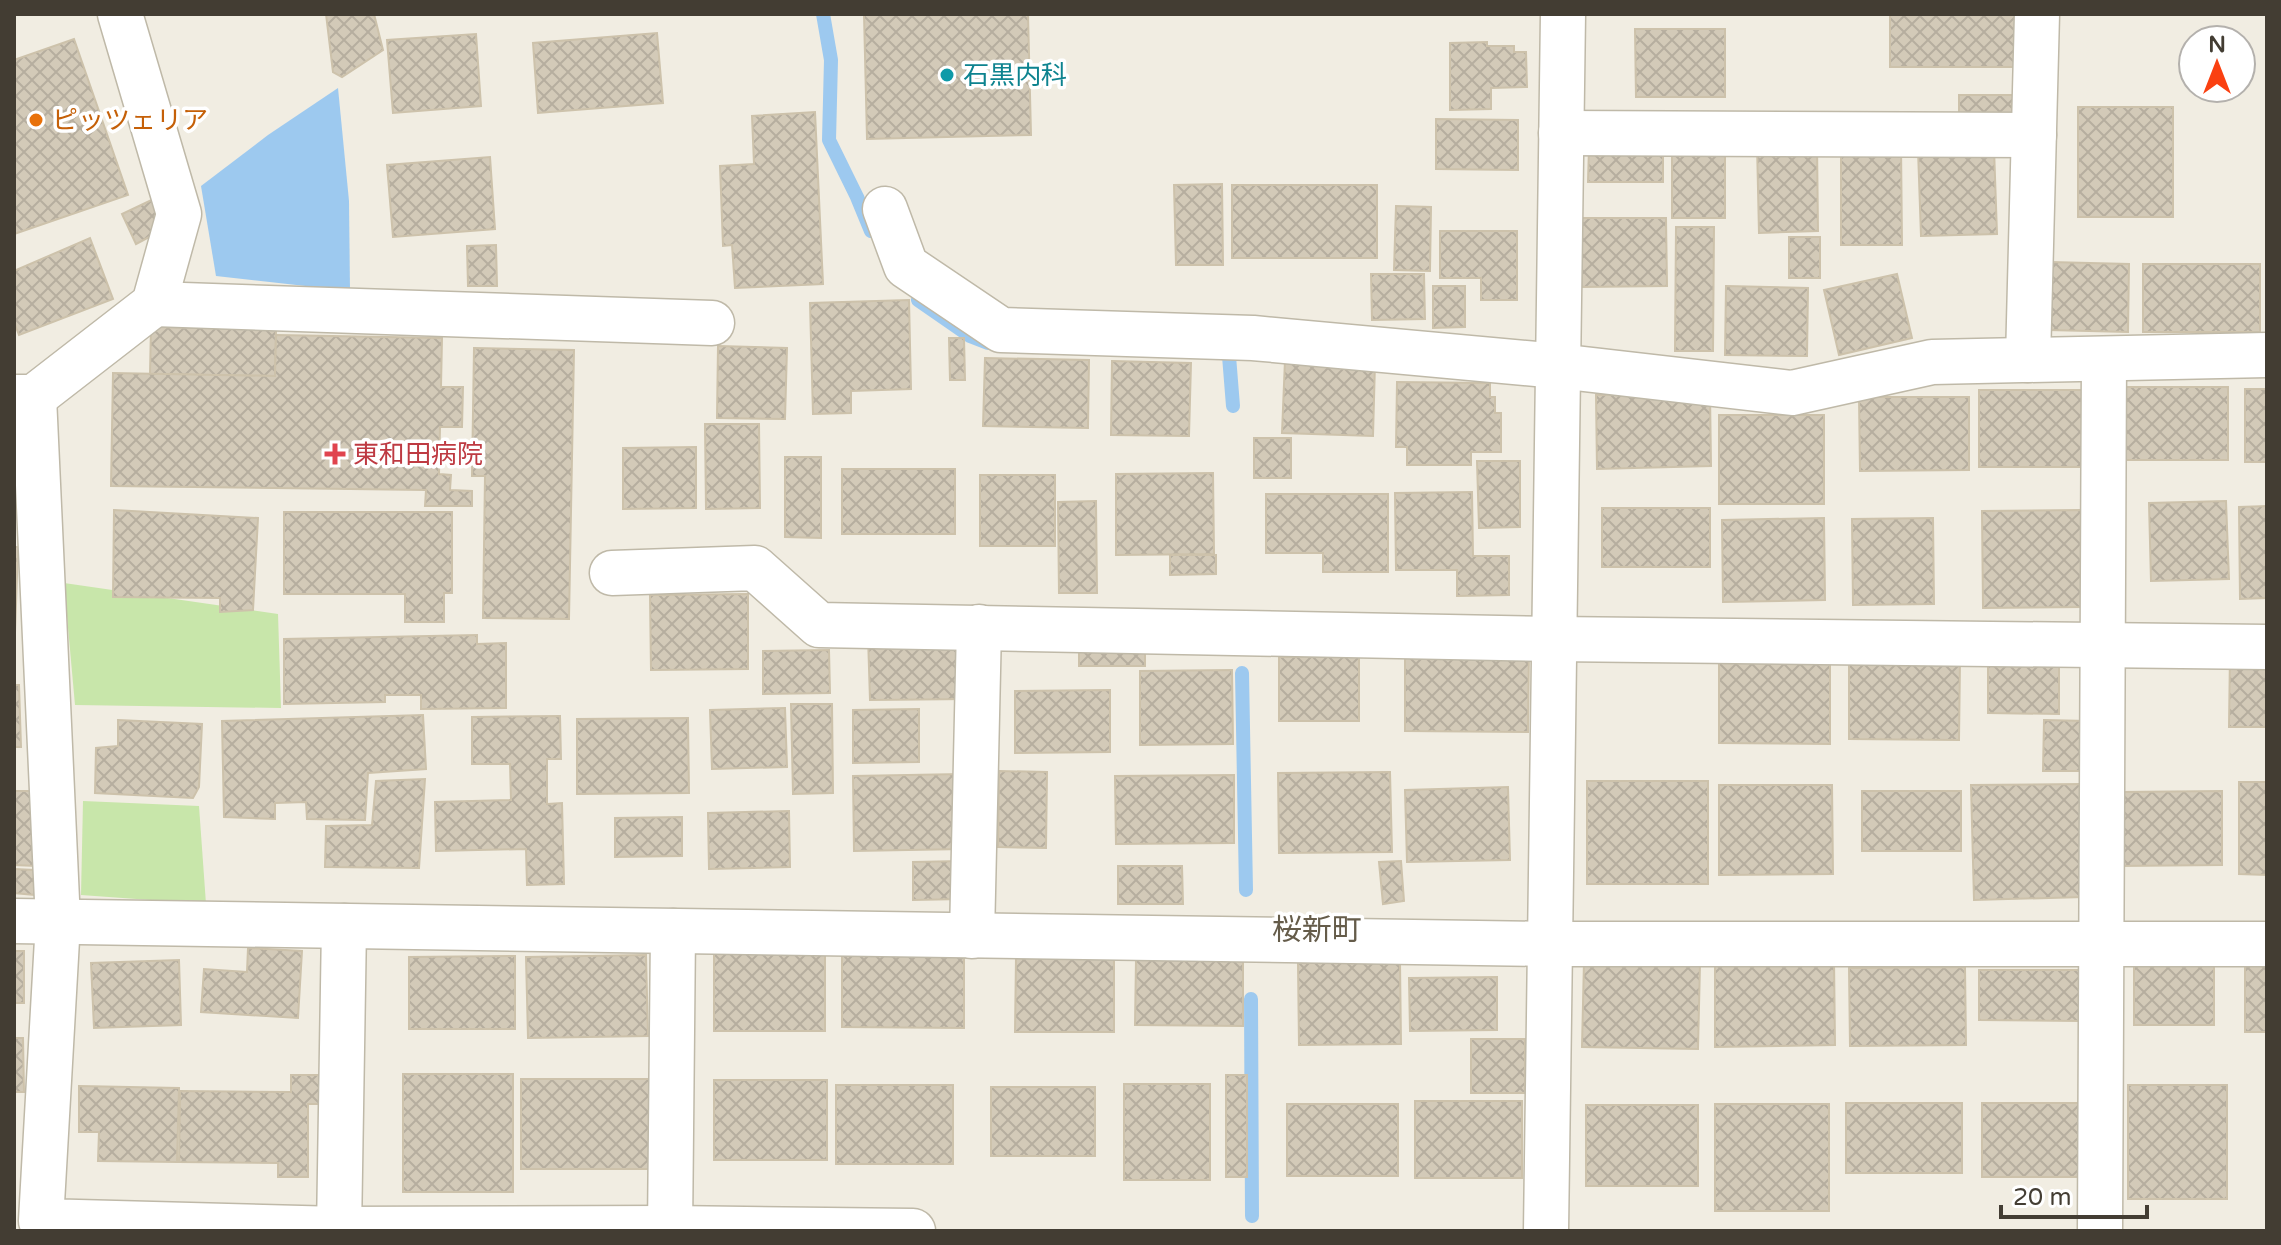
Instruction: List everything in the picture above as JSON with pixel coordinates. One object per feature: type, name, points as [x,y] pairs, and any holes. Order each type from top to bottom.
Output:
[{"type":"street","points":[[120,14],[179,214],[154,304]]},
{"type":"street","points":[[1546,1231],[1563,14]]},
{"type":"street","points":[[2028,360],[2037,14]]},
{"type":"street","points":[[1561,133],[2034,135]]},
{"type":"street","points":[[885,209],[906,266],[1001,330],[1253,338],[1558,366],[1792,393],[1932,362],[2267,355]]},
{"type":"street","points":[[712,323],[154,304],[24,397],[30,659],[58,922],[41,1221],[339,1230],[913,1231]]},
{"type":"street","points":[[2100,1231],[2104,359]]},
{"type":"street","points":[[612,573],[755,568],[819,625],[1554,639],[2267,647]]},
{"type":"street","points":[[972,936],[979,627]]},
{"type":"street","points":[[14,921],[1550,944],[2267,944]]},
{"type":"street","points":[[339,1230],[344,926]]},
{"type":"street","points":[[670,1229],[673,931]]},
{"type":"green space","points":[[64,583],[278,614],[281,708],[75,705]]},
{"type":"green space","points":[[83,801],[199,806],[206,904],[81,895]]},
{"type":"water","points":[[338,88],[349,201],[350,291],[216,276],[201,186],[268,135]]},
{"type":"building","points":[[326,14],[374,14],[383,50],[342,77],[333,72]]},
{"type":"building","name":"石黒内科","points":[[864,14],[1028,14],[1031,135],[867,139]]},
{"type":"building","points":[[1890,14],[2022,14],[2022,67],[1890,67]]},
{"type":"building","points":[[1635,29],[1725,29],[1725,97],[1636,97]]},
{"type":"building","points":[[657,33],[663,103],[538,113],[533,43]]},
{"type":"building","points":[[476,34],[481,106],[393,113],[387,40]]},
{"type":"building","points":[[74,39],[128,195],[14,234],[14,60]]},
{"type":"building","points":[[1487,42],[1487,46],[1514,46],[1514,52],[1526,52],[1527,87],[1491,88],[1491,109],[1450,110],[1450,43]]},
{"type":"building","points":[[1959,95],[2016,95],[2016,125],[1959,125]]},
{"type":"building","points":[[2078,107],[2173,107],[2173,217],[2078,217]]},
{"type":"building","points":[[815,112],[823,284],[735,288],[732,245],[723,246],[720,166],[754,164],[752,116]]},
{"type":"building","points":[[1436,119],[1518,120],[1518,170],[1436,169]]},
{"type":"building","points":[[1817,143],[1818,231],[1759,233],[1757,144]]},
{"type":"building","points":[[1901,145],[1902,245],[1841,245],[1841,146]]},
{"type":"building","points":[[1672,146],[1725,146],[1725,218],[1672,218]]},
{"type":"building","points":[[1589,147],[1663,147],[1663,182],[1588,182]]},
{"type":"building","points":[[1994,148],[1997,234],[1921,236],[1918,150]]},
{"type":"building","points":[[490,157],[495,229],[393,237],[387,165]]},
{"type":"building","points":[[1222,184],[1223,265],[1176,265],[1174,185]]},
{"type":"building","points":[[1232,185],[1377,185],[1377,258],[1232,258]]},
{"type":"building","points":[[158,197],[168,227],[136,244],[122,214]]},
{"type":"building","points":[[1396,206],[1431,207],[1430,271],[1394,270]]},
{"type":"building","points":[[1581,218],[1666,218],[1667,286],[1582,287]]},
{"type":"building","points":[[1676,227],[1714,227],[1713,351],[1675,351]]},
{"type":"building","points":[[1440,231],[1517,231],[1517,300],[1481,300],[1481,278],[1440,278]]},
{"type":"building","points":[[1789,237],[1820,237],[1820,278],[1789,278]]},
{"type":"building","points":[[90,238],[113,299],[19,335],[14,322],[14,271]]},
{"type":"building","points":[[496,245],[497,286],[468,286],[467,246]]},
{"type":"building","points":[[2050,262],[2129,264],[2128,332],[2049,330]]},
{"type":"building","points":[[2143,264],[2260,264],[2260,332],[2143,332]]},
{"type":"building","points":[[1371,274],[1424,274],[1425,319],[1372,320]]},
{"type":"building","points":[[1897,274],[1912,338],[1839,355],[1824,290]]},
{"type":"building","points":[[1433,286],[1465,286],[1465,327],[1433,328]]},
{"type":"building","points":[[1726,286],[1808,288],[1807,356],[1725,355]]},
{"type":"building","points":[[909,300],[911,389],[851,391],[851,413],[813,414],[810,303]]},
{"type":"building","points":[[151,327],[276,329],[275,376],[150,374]]},
{"type":"building","points":[[276,335],[442,338],[441,387],[463,387],[462,427],[440,427],[439,474],[451,475],[450,490],[472,491],[472,506],[425,506],[426,490],[111,486],[113,373],[275,376]]},
{"type":"building","points":[[949,338],[964,338],[965,380],[950,380]]},
{"type":"building","points":[[718,346],[787,348],[785,419],[717,418]]},
{"type":"building","points":[[474,348],[574,350],[569,619],[483,618],[485,476],[472,476]]},
{"type":"building","points":[[985,358],[1089,360],[1088,428],[983,426]]},
{"type":"building","points":[[1285,360],[1375,363],[1373,436],[1282,433]]},
{"type":"building","points":[[1112,361],[1191,363],[1189,436],[1111,435]]},
{"type":"building","points":[[1397,382],[1490,383],[1490,397],[1495,397],[1495,413],[1501,413],[1501,452],[1471,452],[1471,465],[1407,465],[1407,447],[1396,447]]},
{"type":"building","points":[[2124,387],[2228,387],[2228,460],[2124,460]]},
{"type":"building","points":[[2245,389],[2267,389],[2267,462],[2245,462]]},
{"type":"building","points":[[1979,390],[2089,390],[2089,467],[1979,467]]},
{"type":"building","points":[[1710,393],[1711,466],[1597,469],[1596,395]]},
{"type":"building","points":[[1859,397],[1969,397],[1969,470],[1860,471]]},
{"type":"building","points":[[1719,415],[1824,415],[1824,504],[1719,504]]},
{"type":"building","points":[[705,424],[759,424],[760,508],[706,509]]},
{"type":"building","points":[[1254,438],[1291,438],[1291,478],[1254,478]]},
{"type":"building","points":[[696,447],[696,508],[623,509],[623,448]]},
{"type":"building","points":[[785,457],[821,457],[821,538],[785,537]]},
{"type":"building","points":[[1477,461],[1520,461],[1520,527],[1479,528]]},
{"type":"building","points":[[842,469],[955,469],[955,534],[842,534]]},
{"type":"building","points":[[1213,473],[1214,554],[1116,555],[1116,474]]},
{"type":"building","points":[[980,475],[1055,475],[1055,546],[980,546]]},
{"type":"building","points":[[1472,492],[1473,556],[1509,556],[1509,595],[1457,596],[1457,570],[1396,570],[1395,493]]},
{"type":"building","points":[[1266,494],[1388,494],[1388,572],[1323,572],[1323,553],[1266,553]]},
{"type":"building","points":[[1096,501],[1097,593],[1059,593],[1058,502]]},
{"type":"building","points":[[2226,501],[2229,579],[2151,581],[2149,503]]},
{"type":"building","points":[[2267,506],[2267,598],[2240,599],[2239,507]]},
{"type":"building","points":[[1602,508],[1710,508],[1710,567],[1602,567]]},
{"type":"building","points":[[114,510],[258,518],[253,610],[220,612],[220,598],[113,597]]},
{"type":"building","points":[[2081,510],[2083,607],[1983,608],[1982,511]]},
{"type":"building","points":[[284,512],[452,512],[452,593],[444,593],[444,622],[405,622],[405,594],[284,594]]},
{"type":"building","points":[[1824,518],[1825,600],[1723,602],[1722,520]]},
{"type":"building","points":[[1933,518],[1934,604],[1853,605],[1852,519]]},
{"type":"building","points":[[14,547],[18,547],[15,633],[14,633]]},
{"type":"building","points":[[1170,555],[1216,555],[1216,574],[1170,575]]},
{"type":"building","points":[[748,594],[748,669],[651,670],[650,595]]},
{"type":"building","points":[[477,635],[477,644],[506,643],[506,708],[421,709],[421,695],[385,695],[385,702],[284,704],[284,639]]},
{"type":"building","points":[[968,635],[969,699],[870,700],[868,636]]},
{"type":"building","points":[[1079,640],[1145,640],[1145,666],[1079,666]]},
{"type":"building","points":[[1405,647],[1529,648],[1528,732],[1405,731]]},
{"type":"building","points":[[1719,648],[1830,648],[1830,744],[1719,743]]},
{"type":"building","points":[[829,650],[830,693],[763,694],[763,651]]},
{"type":"building","points":[[1988,653],[2059,654],[2059,714],[1988,713]]},
{"type":"building","points":[[2230,653],[2267,654],[2267,727],[2229,727]]},
{"type":"building","points":[[1359,656],[1359,721],[1279,721],[1279,657]]},
{"type":"building","points":[[1849,658],[1960,659],[1959,740],[1849,739]]},
{"type":"building","points":[[1232,670],[1233,744],[1140,745],[1140,671]]},
{"type":"building","points":[[14,685],[19,685],[21,747],[14,747]]},
{"type":"building","points":[[1110,690],[1110,752],[1015,753],[1015,691]]},
{"type":"building","points":[[791,704],[832,704],[833,793],[793,794]]},
{"type":"building","points":[[785,708],[787,767],[712,769],[710,710]]},
{"type":"building","points":[[919,709],[919,762],[853,763],[853,710]]},
{"type":"building","points":[[423,715],[426,769],[368,773],[365,820],[307,819],[306,802],[275,803],[275,819],[224,817],[222,721]]},
{"type":"building","points":[[560,716],[561,759],[547,759],[547,804],[562,803],[564,884],[527,885],[526,849],[436,851],[435,802],[511,800],[510,764],[472,764],[472,717]]},
{"type":"building","points":[[688,718],[689,793],[577,794],[577,719]]},
{"type":"building","points":[[118,720],[202,724],[199,787],[193,798],[95,793],[96,748],[118,746]]},
{"type":"building","points":[[2044,720],[2087,721],[2086,771],[2043,771]]},
{"type":"building","points":[[999,771],[1047,772],[1046,848],[998,847]]},
{"type":"building","points":[[1390,772],[1392,852],[1279,853],[1278,773]]},
{"type":"building","points":[[962,774],[963,849],[854,851],[853,776]]},
{"type":"building","points":[[1234,775],[1234,843],[1116,844],[1115,776]]},
{"type":"building","points":[[425,779],[419,868],[325,867],[326,826],[372,825],[376,781]]},
{"type":"building","points":[[1587,781],[1708,781],[1708,884],[1587,884]]},
{"type":"building","points":[[2239,782],[2267,782],[2267,875],[2239,874]]},
{"type":"building","points":[[2081,784],[2083,897],[1974,900],[1971,785]]},
{"type":"building","points":[[1719,785],[1832,785],[1833,874],[1719,875]]},
{"type":"building","points":[[1508,787],[1510,860],[1407,862],[1405,790]]},
{"type":"building","points":[[14,791],[33,791],[36,866],[14,865]]},
{"type":"building","points":[[1862,791],[1961,791],[1961,851],[1862,851]]},
{"type":"building","points":[[2222,791],[2222,865],[2119,866],[2119,792]]},
{"type":"building","points":[[789,811],[790,867],[709,869],[708,813]]},
{"type":"building","points":[[682,817],[682,856],[615,857],[615,818]]},
{"type":"building","points":[[962,861],[962,899],[913,900],[913,862]]},
{"type":"building","points":[[1401,861],[1404,901],[1383,904],[1379,862]]},
{"type":"building","points":[[1118,866],[1182,866],[1183,904],[1118,904]]},
{"type":"building","points":[[14,869],[34,870],[34,895],[14,893]]},
{"type":"building","points":[[248,948],[302,951],[298,1018],[201,1012],[204,969],[247,972]]},
{"type":"building","points":[[14,951],[24,951],[24,1003],[14,1003]]},
{"type":"building","points":[[714,951],[825,951],[825,1031],[714,1031]]},
{"type":"building","points":[[842,951],[964,951],[964,1028],[842,1027]]},
{"type":"building","points":[[646,955],[648,1036],[528,1038],[526,957]]},
{"type":"building","points":[[515,956],[515,1029],[409,1029],[409,957]]},
{"type":"building","points":[[1016,958],[1114,959],[1114,1032],[1015,1032]]},
{"type":"building","points":[[1834,959],[1835,1045],[1715,1047],[1715,960]]},
{"type":"building","points":[[179,960],[181,1025],[94,1028],[91,963]]},
{"type":"building","points":[[1136,960],[1243,960],[1243,1026],[1135,1025]]},
{"type":"building","points":[[2134,960],[2214,960],[2214,1025],[2134,1025]]},
{"type":"building","points":[[2245,960],[2267,960],[2267,1032],[2245,1032]]},
{"type":"building","points":[[1584,961],[1700,964],[1698,1049],[1582,1047]]},
{"type":"building","points":[[1400,962],[1401,1044],[1299,1045],[1298,963]]},
{"type":"building","points":[[1965,967],[1966,1045],[1850,1046],[1849,968]]},
{"type":"building","points":[[1979,970],[2079,970],[2079,1021],[1979,1020]]},
{"type":"building","points":[[1497,977],[1497,1030],[1410,1031],[1409,978]]},
{"type":"building","points":[[14,1038],[23,1038],[24,1092],[14,1092]]},
{"type":"building","points":[[1471,1039],[1525,1039],[1525,1093],[1471,1093]]},
{"type":"building","points":[[403,1074],[513,1074],[513,1192],[403,1192]]},
{"type":"building","points":[[291,1075],[323,1075],[323,1104],[308,1104],[308,1177],[278,1177],[278,1163],[179,1162],[180,1091],[291,1092]]},
{"type":"building","points":[[1226,1075],[1247,1075],[1247,1177],[1226,1177]]},
{"type":"building","points":[[521,1079],[649,1079],[649,1169],[521,1169]]},
{"type":"building","points":[[714,1080],[827,1080],[827,1160],[714,1160]]},
{"type":"building","points":[[1124,1084],[1210,1084],[1210,1180],[1124,1180]]},
{"type":"building","points":[[836,1085],[953,1085],[953,1164],[836,1164]]},
{"type":"building","points":[[2128,1085],[2227,1085],[2227,1199],[2128,1199]]},
{"type":"building","points":[[79,1086],[179,1088],[177,1162],[98,1161],[99,1132],[79,1132]]},
{"type":"building","points":[[991,1087],[1095,1087],[1095,1156],[991,1156]]},
{"type":"building","points":[[1415,1101],[1522,1101],[1522,1178],[1415,1178]]},
{"type":"building","points":[[1846,1103],[1962,1103],[1962,1173],[1846,1173]]},
{"type":"building","points":[[1982,1103],[2079,1103],[2079,1177],[1982,1177]]},
{"type":"building","points":[[1287,1104],[1398,1104],[1398,1176],[1287,1176]]},
{"type":"building","points":[[1715,1104],[1829,1104],[1829,1211],[1715,1211]]},
{"type":"building","points":[[1586,1105],[1698,1105],[1698,1186],[1586,1186]]},
{"type":"waterway","points":[[823,14],[831,60],[829,140],[871,231]]},
{"type":"waterway","points":[[918,300],[970,336],[988,343]]},
{"type":"waterway","points":[[1229,356],[1233,406]]},
{"type":"waterway","points":[[1242,673],[1246,890]]},
{"type":"waterway","points":[[1251,999],[1252,1216]]},
{"type":"place","name":"石黒内科","points":[[947,75]]},
{"type":"place","name":"ピッツェリア","points":[[36,120]]},
{"type":"place","name":"東和田病院","points":[[335,454]]},
{"type":"district","name":"桜新町","points":[[1317,930]]}]
